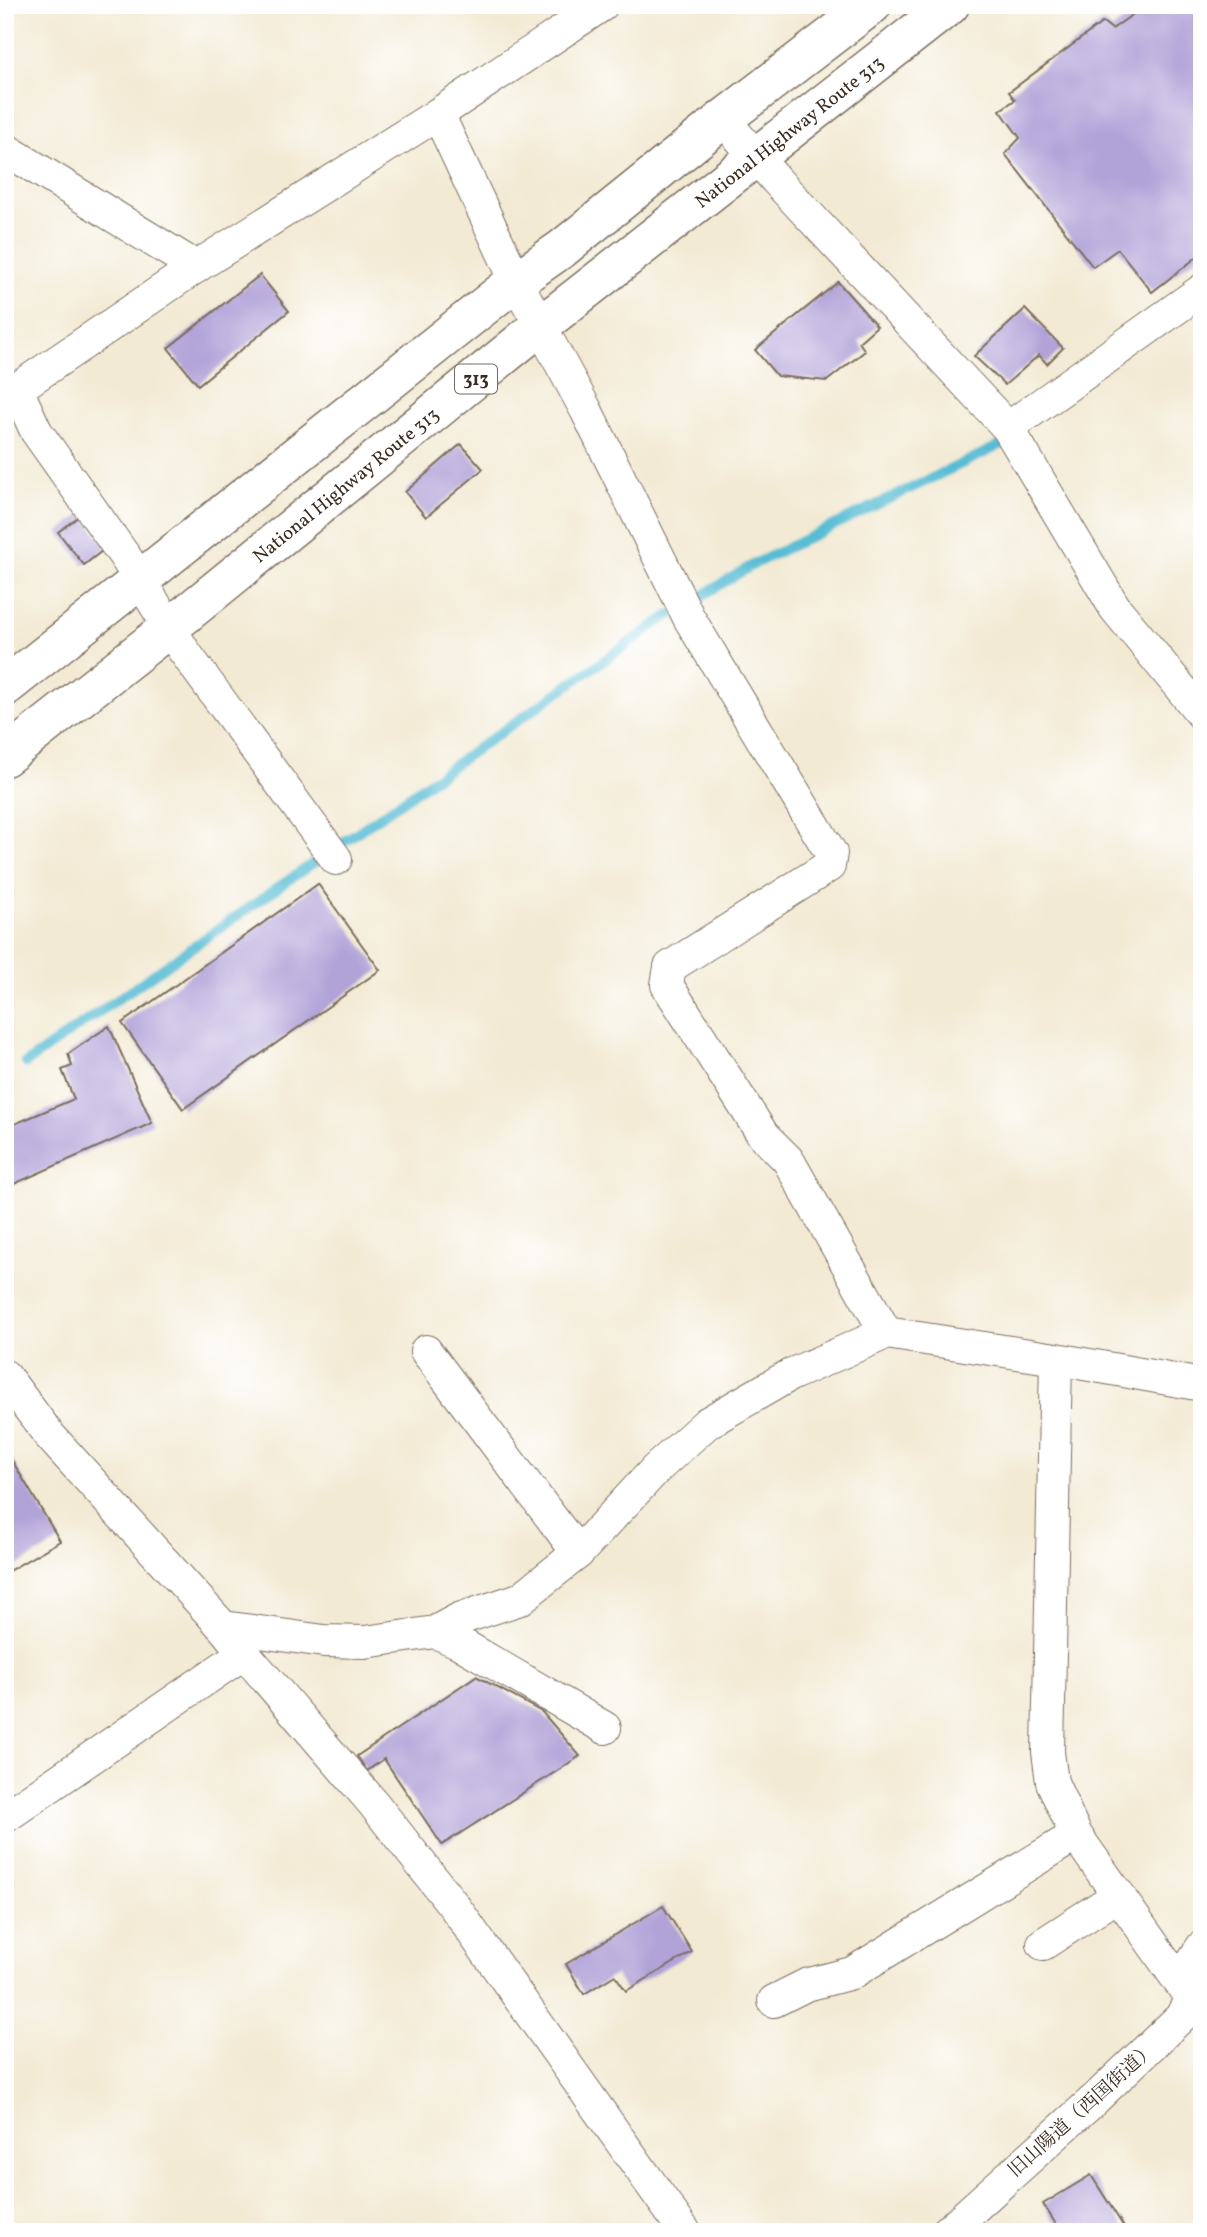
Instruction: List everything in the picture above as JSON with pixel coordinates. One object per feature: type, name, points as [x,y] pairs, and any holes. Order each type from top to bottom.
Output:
[{"type":"highway","name":"313","points":[[5,687],[516,281],[562,248],[723,119],[872,5]]},
{"type":"highway","name":"National Highway Route 313","points":[[5,757],[169,628],[540,326],[950,5]]},
{"type":"street","points":[[330,851],[169,628],[126,558],[11,393],[196,267],[438,114],[589,8]]},
{"type":"street","points":[[438,114],[516,281],[586,410],[683,607],[831,853],[829,866],[670,967],[667,985],[763,1135],[789,1160],[886,1333]]},
{"type":"street","points":[[723,119],[1011,435],[1115,608],[1202,714]]},
{"type":"street","points":[[5,149],[196,267]]},
{"type":"street","points":[[1011,435],[1202,290]]},
{"type":"street","points":[[223,1627],[324,1641],[365,1642],[435,1632],[459,1619],[520,1599],[578,1553],[656,1469],[707,1423],[790,1376],[886,1333],[1202,1385]]},
{"type":"street","points":[[426,1350],[578,1553]]},
{"type":"street","points":[[1056,1359],[1048,1752],[1052,1782],[1076,1835],[1198,1996]]},
{"type":"street","points":[[5,1376],[49,1434],[223,1627],[373,1803],[454,1906],[685,2232]]},
{"type":"street","points":[[435,1632],[458,1642],[605,1728]]},
{"type":"street","points":[[5,1817],[244,1653]]},
{"type":"street","points":[[774,2001],[806,1985],[852,1973],[1076,1835]]},
{"type":"street","points":[[1043,1944],[1119,1895]]},
{"type":"street","points":[[1198,1996],[1194,1959],[1202,1947]]},
{"type":"street","name":"旧山陽道（西国街道）","points":[[947,2232],[1146,2051],[1198,1996]]},
{"type":"building","points":[[1146,5],[1202,5],[1202,253],[1152,292],[1118,249],[1093,267],[1005,154],[1020,138],[1000,110],[1015,100],[1009,92],[1103,22],[1112,29]]},
{"type":"building","points":[[260,275],[289,311],[198,385],[168,348]]},
{"type":"building","points":[[838,282],[877,326],[859,342],[865,351],[827,381],[777,376],[755,350]]},
{"type":"building","points":[[1025,309],[1063,348],[1047,364],[1039,355],[1005,385],[974,356]]},
{"type":"building","points":[[461,444],[483,469],[426,517],[405,492]]},
{"type":"building","points":[[82,514],[107,547],[84,565],[58,532]]},
{"type":"building","points":[[318,884],[380,970],[183,1109],[122,1023]]},
{"type":"building","points":[[109,1026],[152,1123],[5,1188],[5,1128],[74,1099],[62,1070],[72,1066],[68,1054]]},
{"type":"building","points":[[10,1457],[60,1541],[5,1573],[5,1459]]},
{"type":"building","points":[[476,1676],[542,1712],[580,1756],[442,1845],[384,1759],[367,1771],[357,1756]]},
{"type":"building","points":[[663,1906],[692,1952],[626,1991],[615,1975],[584,1994],[566,1964]]},
{"type":"building","points":[[1091,2175],[1127,2232],[1061,2232],[1043,2204]]},
{"type":"waterway","points":[[26,1063],[662,620],[756,563],[1013,439]]}]
